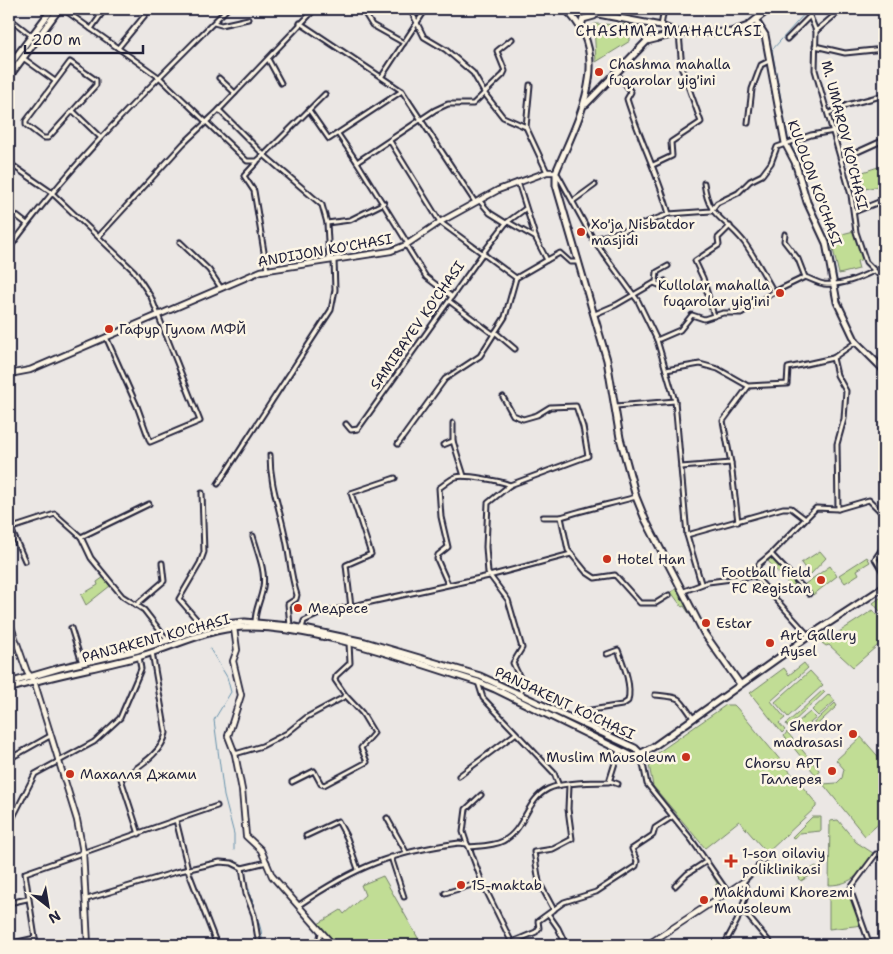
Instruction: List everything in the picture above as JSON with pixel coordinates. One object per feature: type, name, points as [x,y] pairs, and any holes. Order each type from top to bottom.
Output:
[{"type":"main road","points":[[9,66],[52,9]]},
{"type":"main road","points":[[9,77],[61,9]]},
{"type":"main road","points":[[565,9],[581,28],[590,54],[588,80],[582,110]]},
{"type":"main road","points":[[572,9],[599,16],[661,26],[679,33]]},
{"type":"main road","points":[[740,684],[707,638],[684,591],[645,520],[636,497],[620,438],[608,360],[556,184],[556,172],[582,110],[592,95],[605,85],[641,46],[660,37],[679,33],[731,32],[756,21],[769,9]]},
{"type":"main road","points":[[581,28],[583,19],[599,16]]},
{"type":"main road","name":"KULOLON KO'CHASI","points":[[756,21],[765,35],[769,61],[788,142],[807,202],[826,243],[839,306],[856,342],[884,370]]},
{"type":"main road","points":[[660,37],[663,32],[661,26]]},
{"type":"main road","points":[[588,80],[593,89],[605,85]]},
{"type":"main road","points":[[641,754],[809,636],[884,587]]},
{"type":"main road","name":"PANJAKENT KO'CHASI","points":[[9,683],[32,679],[139,656],[215,631],[252,627],[292,632],[350,644],[478,682],[495,688],[618,750],[634,757],[641,754],[635,748],[480,676],[400,651],[302,628],[255,622],[224,624],[204,628],[138,650],[82,663],[32,679],[9,689]]},
{"type":"street","points":[[61,9],[160,78],[247,161],[257,161]]},
{"type":"street","points":[[91,29],[105,9]]},
{"type":"street","points":[[118,48],[150,9]]},
{"type":"street","points":[[9,249],[51,192],[100,137],[228,9]]},
{"type":"street","points":[[99,236],[205,122],[219,110],[315,9]]},
{"type":"street","points":[[362,9],[372,25],[404,43]]},
{"type":"street","points":[[410,9],[424,37],[446,50],[473,73],[485,94],[503,117],[526,127]]},
{"type":"street","points":[[382,76],[426,9]]},
{"type":"street","points":[[661,26],[664,9]]},
{"type":"street","points":[[807,10],[816,31],[842,9]]},
{"type":"street","points":[[787,39],[810,16]]},
{"type":"street","points":[[9,18],[32,36]]},
{"type":"street","points":[[213,23],[221,25],[248,19]]},
{"type":"street","points":[[300,23],[402,91],[477,201],[490,213],[536,239]]},
{"type":"street","name":"M. UMAROV KO'CHASI","points":[[816,31],[815,70],[842,158],[854,212],[856,232],[866,262],[883,278]]},
{"type":"street","points":[[654,165],[672,156],[671,142],[701,122],[682,69],[679,33]]},
{"type":"street","points":[[357,162],[444,105],[473,104],[505,72],[497,51],[512,38]]},
{"type":"street","points":[[815,46],[845,53],[884,49]]},
{"type":"street","points":[[22,58],[55,81]]},
{"type":"street","points":[[268,58],[281,83]]},
{"type":"street","points":[[748,123],[752,90],[761,65],[769,61]]},
{"type":"street","points":[[70,62],[96,80],[96,85],[73,111],[48,138],[43,138],[26,125],[28,117],[70,62]]},
{"type":"street","points":[[219,78],[235,93]]},
{"type":"street","points":[[621,78],[631,92],[628,99],[632,114],[654,165],[669,214]]},
{"type":"street","points":[[530,85],[526,127],[547,172]]},
{"type":"street","points":[[309,110],[329,139],[402,91]]},
{"type":"street","points":[[267,270],[254,191],[244,176],[325,94]]},
{"type":"street","points":[[829,114],[848,105],[881,96]]},
{"type":"street","points":[[218,484],[331,310],[335,290],[327,223],[322,205],[264,154],[219,110]]},
{"type":"street","points":[[73,111],[100,137]]},
{"type":"street","points":[[593,239],[629,229],[669,214],[711,211],[717,203],[738,193],[750,181],[762,175],[771,164],[774,151],[788,142],[834,130]]},
{"type":"street","points":[[338,134],[384,203],[426,277],[450,296]]},
{"type":"street","points":[[842,158],[884,140]]},
{"type":"street","points":[[390,141],[440,222],[516,278]]},
{"type":"street","points":[[9,163],[51,192],[134,271],[151,296],[156,314],[200,421],[150,442],[137,406],[106,337]]},
{"type":"street","name":"ANDIJON KO'CHASI","points":[[9,374],[30,370],[156,314],[267,270],[391,251],[407,244],[477,201],[518,182],[547,172],[556,172]]},
{"type":"street","points":[[556,172],[593,239],[633,295],[657,340],[675,401],[687,535],[701,583]]},
{"type":"street","points":[[518,182],[536,239],[547,260]]},
{"type":"street","points":[[704,183],[711,211],[730,226],[745,244],[774,292]]},
{"type":"street","points":[[573,202],[595,185]]},
{"type":"street","points":[[854,212],[884,200]]},
{"type":"street","points":[[327,223],[350,220],[384,203]]},
{"type":"street","name":"SAMIBAYEV KO'CHASI","points":[[346,424],[351,430],[358,428],[450,301],[450,296],[507,222],[525,209]]},
{"type":"street","points":[[9,210],[27,224]]},
{"type":"street","points":[[714,316],[703,278],[695,261],[719,245],[718,238],[730,226]]},
{"type":"street","points":[[785,234],[784,241],[798,259],[805,278]]},
{"type":"street","points":[[180,242],[209,270],[221,288]]},
{"type":"street","points":[[398,444],[445,379],[480,356],[505,317],[516,278],[560,253],[570,262],[578,262]]},
{"type":"street","points":[[595,314],[656,282],[658,272],[668,266]]},
{"type":"street","points":[[657,340],[680,330],[692,315],[704,320],[724,313],[741,313],[774,292],[805,278],[822,284],[833,284],[854,280],[875,271]]},
{"type":"street","points":[[656,282],[659,285],[665,281]]},
{"type":"street","points":[[450,301],[515,350]]},
{"type":"street","points":[[666,370],[700,364],[718,369],[748,386],[787,384],[788,368],[833,358],[856,342]]},
{"type":"street","points":[[833,358],[836,375],[846,391],[844,419],[837,444],[838,509]]},
{"type":"street","points":[[738,522],[724,421],[748,386]]},
{"type":"street","points":[[503,397],[513,415],[523,418],[537,415],[550,407],[576,406],[583,428],[588,456],[510,485],[488,503],[486,547],[489,576],[508,600],[522,648],[513,663],[521,680],[521,696]]},
{"type":"street","points":[[616,406],[675,401]]},
{"type":"street","points":[[454,423],[453,441],[464,477]]},
{"type":"street","points":[[443,445],[453,441]]},
{"type":"street","points":[[270,455],[270,477],[285,533],[289,570],[297,595],[296,599],[288,604],[290,626]]},
{"type":"street","points":[[681,468],[731,463]]},
{"type":"street","points":[[448,584],[437,559],[438,555],[448,547],[438,493],[439,488],[454,477],[501,481],[510,485]]},
{"type":"street","points":[[351,606],[346,565],[372,554],[352,492],[395,478]]},
{"type":"street","points":[[202,493],[204,552],[200,564],[179,599],[204,628]]},
{"type":"street","points":[[543,517],[561,517],[585,509],[600,508],[636,497]]},
{"type":"street","points":[[755,576],[759,564],[802,523],[804,518],[818,507],[838,509],[868,500],[884,515]]},
{"type":"street","points":[[81,537],[149,504]]},
{"type":"street","points":[[687,535],[783,508],[791,508],[804,518]]},
{"type":"street","points":[[25,561],[10,529],[55,514],[81,537],[91,558],[122,596],[144,610],[168,641]]},
{"type":"street","points":[[561,517],[571,554],[586,572],[595,578],[616,575],[640,603],[656,603],[669,595]]},
{"type":"street","points":[[253,536],[263,583],[255,613],[255,622]]},
{"type":"street","points":[[884,546],[875,559],[884,574]]},
{"type":"street","points":[[302,628],[304,621],[315,615],[489,576],[571,554]]},
{"type":"street","points":[[771,554],[809,594]]},
{"type":"street","points":[[136,605],[164,581],[162,563]]},
{"type":"street","points":[[684,591],[697,587],[701,583],[755,576]]},
{"type":"street","points":[[755,576],[809,636]]},
{"type":"street","points":[[9,621],[32,679],[77,820],[83,852],[87,898],[88,945]]},
{"type":"street","points":[[71,628],[82,663]]},
{"type":"street","points":[[234,628],[237,650],[233,661],[241,695],[228,736],[235,754],[242,790],[246,836],[261,850],[272,876],[300,906],[320,933],[333,945]]},
{"type":"street","points":[[292,782],[314,771],[323,785],[367,762],[361,748],[374,733],[362,713],[346,696],[335,678],[350,663],[350,644]]},
{"type":"street","points":[[572,720],[579,712],[622,705],[628,702],[629,691],[618,650],[607,654]]},
{"type":"street","points":[[139,834],[120,779],[159,750],[165,741],[166,733],[152,652]]},
{"type":"street","points":[[9,825],[35,774],[94,742],[120,718],[141,668],[139,656]]},
{"type":"street","points":[[478,682],[483,698],[515,734],[554,773],[559,786]]},
{"type":"street","points":[[655,695],[680,698],[694,718]]},
{"type":"street","points":[[235,754],[262,746],[287,734],[308,717],[346,696]]},
{"type":"street","points":[[459,776],[515,734]]},
{"type":"street","points":[[9,759],[50,736]]},
{"type":"street","points":[[610,781],[618,750]]},
{"type":"street","points":[[641,754],[647,784],[707,861],[727,892]]},
{"type":"street","points":[[300,906],[358,868],[390,857],[406,852],[459,843],[468,845],[504,841],[513,833],[535,799],[547,789],[610,781],[618,784]]},
{"type":"street","points":[[554,910],[539,882],[534,852],[553,849],[572,839],[568,809],[569,785]]},
{"type":"street","points":[[481,795],[466,809],[464,832],[482,882],[513,944],[536,932],[539,928],[538,921],[564,902],[596,892],[636,866],[637,861],[632,850],[653,835],[655,828],[672,816]]},
{"type":"street","points":[[36,945],[27,899],[25,873],[217,806]]},
{"type":"street","points":[[388,818],[406,852]]},
{"type":"street","points":[[176,820],[189,869],[217,945]]},
{"type":"street","points":[[306,836],[338,821],[347,838],[358,868]]},
{"type":"street","points":[[870,945],[850,889],[876,854],[884,855]]},
{"type":"street","points":[[647,945],[743,882],[768,856]]},
{"type":"street","points":[[390,857],[404,897]]},
{"type":"street","points":[[675,886],[687,874],[707,861]]},
{"type":"street","points":[[87,898],[220,862],[242,868],[266,862]]},
{"type":"street","points":[[242,868],[246,894],[254,915],[259,945]]},
{"type":"street","points":[[445,893],[482,882]]},
{"type":"street","points":[[724,945],[742,909],[748,890],[743,882]]},
{"type":"street","points":[[9,903],[27,899]]},
{"type":"street","points":[[742,909],[772,945]]},
{"type":"street","points":[[549,914],[566,945]]},
{"type":"street","points":[[318,945],[320,933]]},
{"type":"street","points":[[9,944],[35,938]]},
{"type":"green space","points":[[594,24],[630,25],[630,41],[596,62]]},
{"type":"green space","points":[[884,165],[884,185],[865,189],[860,173]]},
{"type":"green space","points":[[854,231],[863,259],[857,261],[859,269],[839,274],[830,237]]},
{"type":"green space","points":[[820,551],[826,558],[810,575],[801,563]]},
{"type":"green space","points":[[771,557],[795,583],[791,587],[768,561]]},
{"type":"green space","points":[[867,557],[870,562],[857,570],[859,574],[845,583],[839,575]]},
{"type":"green space","name":"Football field FC Registan","points":[[830,566],[837,576],[813,595],[805,584]]},
{"type":"green space","points":[[104,577],[110,586],[86,605],[81,595],[98,585],[97,582]]},
{"type":"green space","points":[[679,587],[699,628],[684,606],[682,607],[671,592]]},
{"type":"green space","points":[[884,595],[884,616],[873,603]]},
{"type":"green space","points":[[873,610],[884,623],[884,640],[853,667],[829,645],[826,646],[822,643]]},
{"type":"green space","points":[[804,663],[808,668],[771,701],[785,718],[779,723],[785,730],[782,733],[750,693],[784,668],[789,675]]},
{"type":"green space","points":[[810,671],[823,685],[788,717],[775,702]]},
{"type":"green space","points":[[823,690],[825,692],[788,727],[786,724]]},
{"type":"green space","points":[[829,694],[835,701],[818,716],[812,710]]},
{"type":"green space","points":[[835,703],[837,706],[808,733],[806,730]]},
{"type":"green space","points":[[726,705],[734,705],[737,708],[816,803],[816,807],[767,853],[739,821],[705,848],[653,786],[649,765],[646,761]]},
{"type":"green space","points":[[810,712],[816,718],[804,728],[798,722]]},
{"type":"green space","points":[[787,732],[819,770],[819,779],[784,736]]},
{"type":"green space","points":[[861,737],[884,763],[884,819],[865,836],[823,784],[837,783],[842,778],[844,769],[836,760]]},
{"type":"green space","points":[[812,817],[821,817],[821,831],[800,833],[794,838],[792,837]]},
{"type":"green space","points":[[838,820],[856,842],[873,853],[856,876],[844,883],[829,885],[830,821]]},
{"type":"green space","points":[[816,866],[820,870],[801,881],[798,876]]},
{"type":"green space","points":[[715,875],[723,893],[717,897],[714,889],[717,883],[713,877]]},
{"type":"green space","points":[[383,876],[422,945],[339,945],[318,924],[341,910],[344,914],[365,895],[361,885]]},
{"type":"green space","points":[[829,889],[849,891],[863,925],[829,929]]},
{"type":"waterway","points":[[806,12],[772,50],[788,138],[797,158],[809,198],[830,244],[837,280]]},
{"type":"waterway","points":[[210,649],[227,677],[231,692],[214,720],[224,796],[234,834],[234,850]]},
{"type":"waterway","points":[[249,889],[261,930],[263,945]]},
{"type":"place","name":"Chashma mahalla fuqarolar yig'ini","points":[[599,72]]},
{"type":"place","name":"Xo'ja Nisbatdor masjidi","points":[[581,232]]},
{"type":"place","name":"Kullolar mahalla fuqarolar yig'ini","points":[[780,293]]},
{"type":"place","name":"Гафур Гулом МФЙ","points":[[109,329]]},
{"type":"place","name":"Hotel Han","points":[[607,559]]},
{"type":"place","name":"Football field FC Registan","points":[[821,580]]},
{"type":"place","name":"Медресе","points":[[298,608]]},
{"type":"place","name":"Estar","points":[[706,623]]},
{"type":"place","name":"Art Gallery Aysel","points":[[770,643]]},
{"type":"place","name":"Sherdor madrasasi","points":[[853,734]]},
{"type":"place","name":"Muslim Mausoleum","points":[[686,757]]},
{"type":"place","name":"Chorsu АРТ Галлерея","points":[[832,771]]},
{"type":"place","name":"Махалля Джами","points":[[70,774]]},
{"type":"place","name":"1-son oilaviy poliklinikasi","points":[[731,861]]},
{"type":"place","name":"15-maktab","points":[[461,885]]},
{"type":"place","name":"Makhdumi Khorezmi Mausoleum","points":[[704,900]]},
{"type":"district","name":"CHASHMA MAHALLASI","points":[[669,31]]}]
